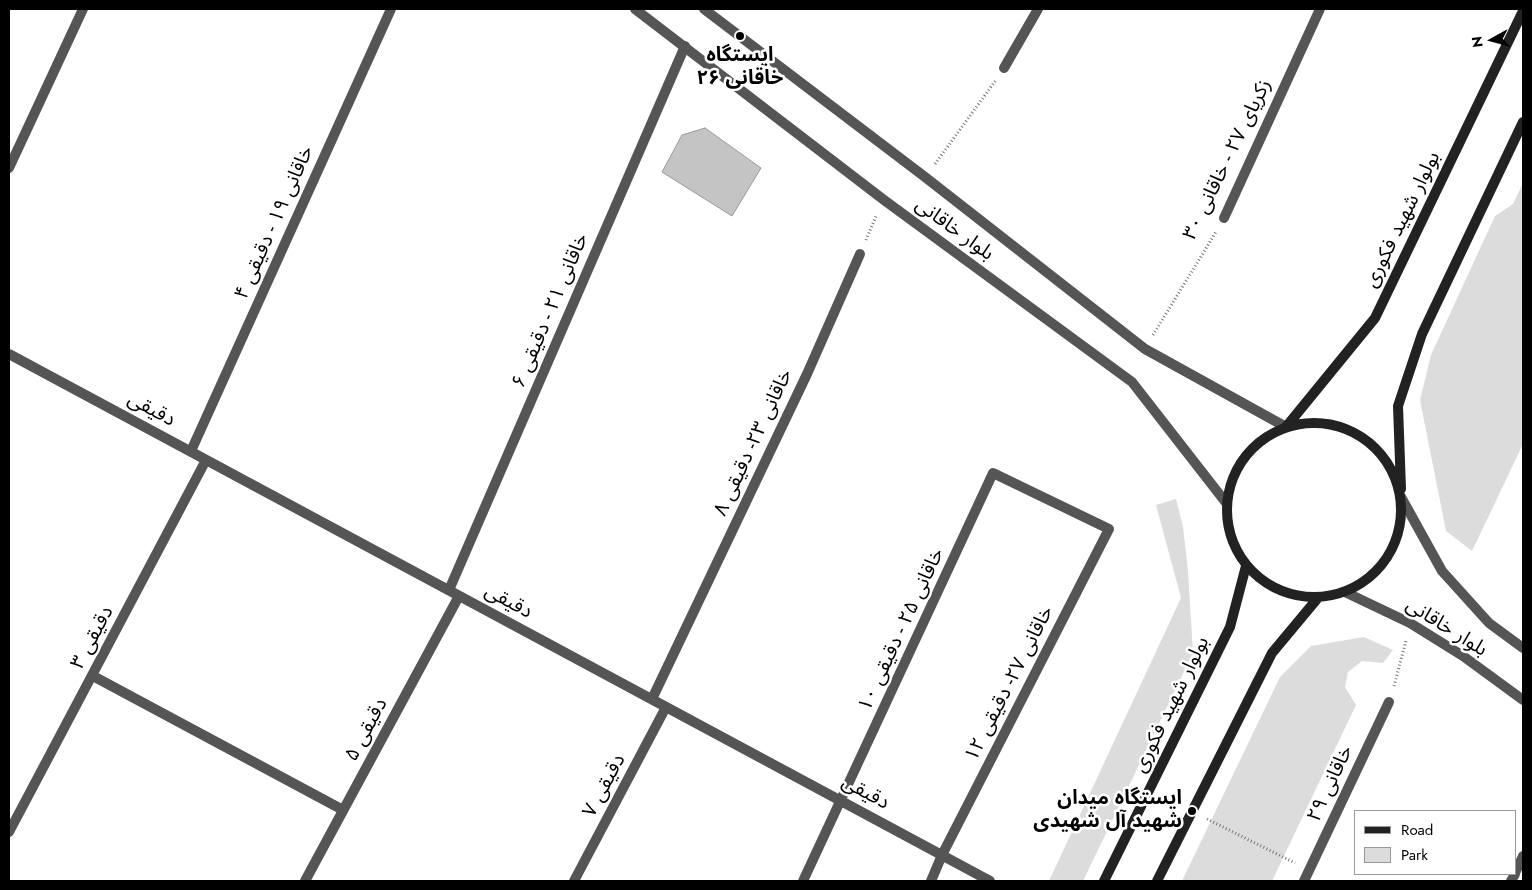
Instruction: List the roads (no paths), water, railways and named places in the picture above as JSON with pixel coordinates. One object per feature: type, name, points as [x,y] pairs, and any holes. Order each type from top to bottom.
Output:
[{"type":"main road","name":"بولوار شهید فکوری","points":[[1286,427],[1375,318],[1523,11]]},
{"type":"main road","points":[[1401,497],[1387,461],[1360,435],[1323,422],[1286,427],[1256,444],[1236,471],[1227,504],[1231,537],[1246,566],[1278,591],[1317,599],[1347,593],[1379,570],[1398,537],[1401,497],[1398,406],[1422,334],[1523,122]]},
{"type":"main road","name":"بولوار شهید فکوری","points":[[1104,881],[1230,627],[1246,566]]},
{"type":"main road","points":[[1157,881],[1272,653],[1317,599]]},
{"type":"street","points":[[9,168],[83,9]]},
{"type":"street","name":"خاقانی ۱۹ - دقیقی ۴","points":[[191,451],[391,9]]},
{"type":"street","name":"بلوار خاقانی","points":[[635,9],[884,200],[1132,382],[1227,504]]},
{"type":"street","name":"بلوار خاقانی","points":[[704,9],[925,177],[1144,349],[1286,427]]},
{"type":"street","points":[[1004,68],[1038,9]]},
{"type":"street","name":"زکریای ۲۷ - خاقانی ۳۰","points":[[1224,218],[1320,9]]},
{"type":"street","name":"خاقانی ۲۱ - دقیقی ۶","points":[[449,590],[684,46]]},
{"type":"street","name":"خاقانی ۲۳- دقیقی ۸","points":[[652,699],[807,374],[860,254]]},
{"type":"street","name":"دقیقی","points":[[9,354],[990,881]]},
{"type":"street","name":"دقیقی ۳","points":[[9,832],[206,460]]},
{"type":"street","name":"خاقانی ۲۵ - دقیقی ۱۰","points":[[803,881],[842,801],[993,473],[1109,529]]},
{"type":"street","name":"بلوار خاقانی","points":[[1401,497],[1442,570],[1489,623],[1523,648]]},
{"type":"street","name":"خاقانی ۲۷- دقیقی ۱۲","points":[[931,881],[942,855],[1109,529]]},
{"type":"street","name":"بلوار خاقانی","points":[[1347,593],[1410,624],[1463,656],[1523,700]]},
{"type":"street","name":"دقیقی ۵","points":[[305,881],[459,596]]},
{"type":"street","points":[[92,676],[343,810]]},
{"type":"street","name":"خاقانی ۲۹","points":[[1304,881],[1389,702]]},
{"type":"street","name":"دقیقی ۷","points":[[574,881],[666,707]]},
{"type":"street","points":[[1517,869],[1523,856]]},
{"type":"place","name":"ایستگاه خاقانی ٢۶","points":[[740,36]]},
{"type":"place","name":"ایستگاه میدان شهید آل شهیدی","points":[[1192,811]]}]
